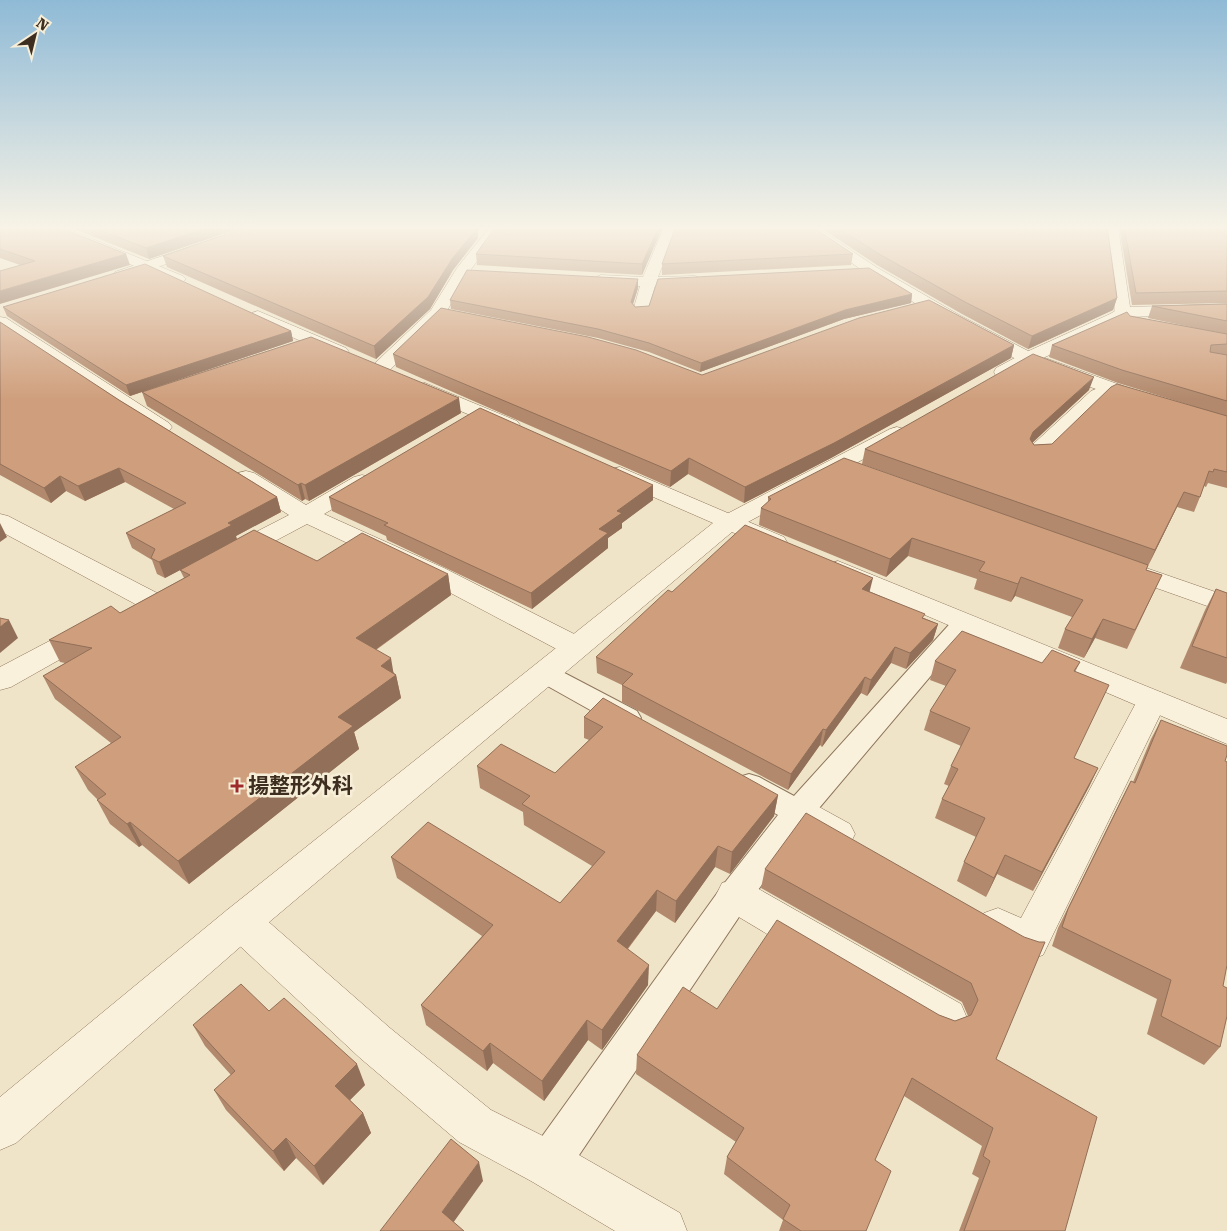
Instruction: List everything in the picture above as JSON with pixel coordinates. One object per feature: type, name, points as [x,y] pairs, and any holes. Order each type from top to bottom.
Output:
[{"type":"street","points":[[189,284],[194,287]]},
{"type":"street","points":[[366,363],[438,313],[454,284]]},
{"type":"street","points":[[641,311],[647,284]]},
{"type":"street","points":[[895,284],[955,320],[1028,358],[1110,389],[1157,404]]},
{"type":"street","points":[[1115,284],[1119,315]]},
{"type":"street","points":[[903,312],[930,305]]},
{"type":"street","points":[[985,382],[1028,358],[1119,315],[1227,308]]},
{"type":"street","points":[[247,311],[314,342],[524,432]]},
{"type":"street","points":[[438,313],[457,317]]},
{"type":"street","points":[[3,314],[137,402],[182,439]]},
{"type":"street","points":[[1119,315],[1157,327]]},
{"type":"street","points":[[286,351],[314,342]]},
{"type":"street","points":[[1038,452],[1098,394],[1110,389]]},
{"type":"street","points":[[455,426],[480,412]]},
{"type":"street","points":[[0,1127],[241,922],[728,523],[840,466],[917,421]]},
{"type":"street","points":[[840,466],[868,475]]},
{"type":"street","points":[[605,468],[728,523],[1227,732]]},
{"type":"street","points":[[231,469],[306,516],[435,574],[576,647]]},
{"type":"street","points":[[218,562],[306,516],[380,471]]},
{"type":"street","points":[[0,521],[156,595],[0,680]]},
{"type":"street","points":[[1098,558],[1227,605]]},
{"type":"street","points":[[969,908],[1029,942],[1152,701]]},
{"type":"street","points":[[798,812],[866,850]]},
{"type":"street","points":[[735,895],[946,1018]]},
{"type":"street","points":[[241,922],[374,1044],[475,1126],[548,1164],[662,1231]]},
{"type":"lane","points":[[548,1164],[735,895],[798,812],[964,622]]},
{"type":"lane","points":[[544,673],[649,730]]},
{"type":"lane","points":[[728,773],[798,812]]},
{"type":"building","points":[[0,284],[22,284],[0,291]]},
{"type":"building","points":[[77,284],[190,284],[291,331],[126,385],[3,307]]},
{"type":"building","points":[[230,284],[436,284],[428,297],[374,346]]},
{"type":"building","points":[[459,284],[636,284],[631,302],[635,307],[649,306],[656,284],[896,284],[912,294],[845,310],[701,363],[649,343],[598,329],[450,300]]},
{"type":"building","points":[[934,284],[1115,284],[1117,298],[1032,336]]},
{"type":"building","points":[[1134,284],[1227,284],[1227,291],[1136,293]]},
{"type":"building","points":[[929,300],[1014,345],[834,443],[745,487],[689,458],[671,471],[393,354],[441,308],[588,337],[636,350],[702,375],[859,318]]},
{"type":"building","points":[[1227,304],[1227,321],[1152,306]]},
{"type":"building","points":[[1127,312],[1130,316],[1227,334],[1227,344],[1211,345],[1210,352],[1227,355],[1227,401],[1122,370],[1052,345]]},
{"type":"building","points":[[0,322],[119,400],[277,497],[228,523],[232,525],[159,562],[151,558],[155,549],[126,533],[186,503],[119,468],[78,486],[60,476],[44,488],[0,464]]},
{"type":"building","points":[[311,337],[459,398],[305,485],[301,483],[298,485],[142,392]]},
{"type":"building","points":[[1033,354],[1094,377],[1033,432],[1030,439],[1034,445],[1052,444],[1111,387],[1117,384],[1227,416],[1227,472],[1214,469],[1213,472],[1209,471],[1200,497],[1184,492],[1155,550],[865,449]]},
{"type":"building","points":[[480,408],[653,485],[617,511],[622,513],[599,529],[608,533],[531,593],[384,525],[388,523],[329,497]]},
{"type":"building","points":[[844,458],[1148,565],[1146,570],[1162,575],[1135,630],[1103,619],[1092,639],[1065,629],[1083,600],[1021,577],[1018,584],[979,571],[985,562],[912,538],[890,559],[761,508],[771,499],[768,497]]},
{"type":"building","points":[[745,525],[873,578],[862,589],[925,614],[922,618],[938,624],[910,653],[895,647],[871,680],[865,677],[826,730],[823,729],[791,774],[622,685],[633,674],[596,657],[668,590],[672,592]]},
{"type":"building","points":[[254,530],[317,561],[362,533],[448,574],[356,638],[391,658],[381,666],[396,675],[338,717],[353,726],[178,861],[130,822],[127,824],[97,800],[106,794],[75,767],[121,737],[43,676],[92,648],[49,640],[111,606],[120,613],[190,575],[180,570]]},
{"type":"building","points":[[1216,589],[1227,593],[1227,658],[1192,646]]},
{"type":"building","points":[[0,618],[9,620],[0,627]]},
{"type":"building","points":[[962,631],[1042,663],[1052,650],[1080,662],[1074,671],[1109,685],[1074,758],[1098,768],[1042,872],[1005,855],[994,878],[964,862],[985,818],[942,799],[958,769],[951,766],[970,728],[930,711],[956,670],[935,661]]},
{"type":"building","points":[[603,698],[778,795],[732,852],[718,846],[676,901],[657,890],[617,941],[649,965],[602,1030],[587,1020],[542,1081],[490,1043],[483,1051],[421,1005],[493,925],[391,857],[428,822],[560,903],[605,852],[522,804],[530,796],[477,766],[501,744],[555,773],[603,727],[584,717]]},
{"type":"building","points":[[1161,720],[1227,746],[1225,761],[1227,762],[1227,965],[1223,986],[1227,988],[1227,1016],[1220,1047],[1161,1016],[1171,980],[1062,927],[1068,909],[1131,781],[1135,783]]},
{"type":"building","points":[[806,813],[1024,937],[1045,942],[996,1059],[1097,1117],[1065,1231],[964,1231],[990,1161],[983,1156],[993,1128],[912,1078],[875,1160],[891,1171],[866,1231],[801,1231],[783,1219],[790,1205],[727,1157],[744,1128],[637,1055],[683,987],[717,1009],[777,920],[939,1015],[955,1021],[971,1015],[978,1000],[971,983],[765,869]]},
{"type":"building","points":[[241,984],[269,1011],[284,998],[357,1064],[335,1086],[363,1113],[314,1166],[286,1138],[273,1151],[214,1090],[235,1071],[193,1025]]},
{"type":"building","points":[[451,1139],[479,1162],[442,1212],[464,1231],[380,1231]]},
{"type":"place","name":"揚整形外科","points":[[237,786]]}]
